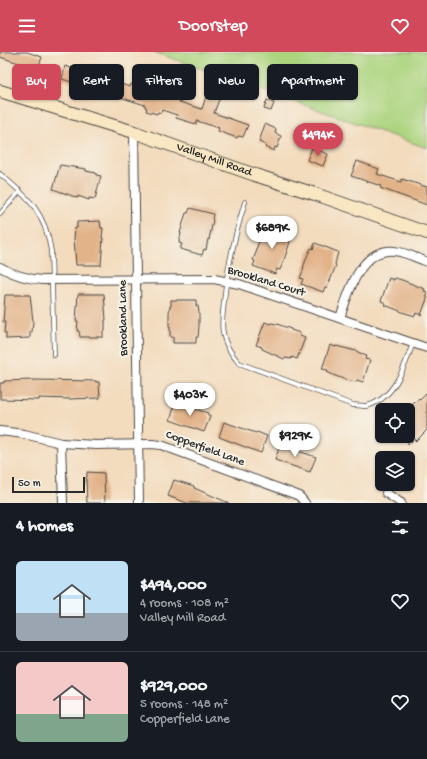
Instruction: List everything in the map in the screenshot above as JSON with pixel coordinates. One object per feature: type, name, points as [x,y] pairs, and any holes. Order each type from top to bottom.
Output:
[{"type":"street","name":"Valley Mill Road","points":[[0,91],[134,132],[255,175],[427,233]]},
{"type":"street","name":"Brookland Lane","points":[[134,132],[139,503]]},
{"type":"street","points":[[340,318],[351,286],[358,273],[373,258],[382,252],[394,251],[427,262]]},
{"type":"street","name":"Brookland Court","points":[[0,267],[26,279],[52,281],[135,279],[214,279],[226,281],[239,284],[427,348]]},
{"type":"street","name":"Copperfield Lane","points":[[0,431],[24,434],[61,443],[96,445],[162,445],[297,495],[305,503]]},
{"type":"street","points":[[61,443],[63,503]]},
{"type":"street","points":[[386,493],[401,503]]},
{"type":"lane","points":[[0,174],[28,198],[37,210],[49,237],[51,251],[54,355]]},
{"type":"lane","points":[[0,214],[20,191]]},
{"type":"lane","points":[[245,202],[236,231],[226,281],[222,323],[226,344],[239,363],[353,405],[365,406],[374,403],[396,383],[402,374],[413,343]]},
{"type":"green space","points":[[154,52],[427,52],[427,148],[290,100],[358,100],[358,64],[267,64],[267,92],[259,89],[259,64],[204,64],[204,70],[196,67],[196,64],[188,64]]},
{"type":"building","points":[[0,52],[27,52],[42,57],[40,64],[22,64],[0,57]]},
{"type":"building","points":[[65,66],[69,67],[69,81],[62,79]]},
{"type":"building","points":[[132,84],[132,100],[180,100],[179,102],[202,109],[205,100],[219,100],[214,113],[248,125],[243,137],[238,136],[237,138],[218,131],[219,128],[197,121],[196,124],[176,118],[177,115],[162,110],[161,113],[158,112],[157,114],[146,111],[147,108],[145,105],[124,98],[124,85],[130,87]]},
{"type":"building","points":[[267,100],[274,103],[271,111],[264,109]]},
{"type":"building","points":[[265,124],[276,129],[275,133],[281,136],[277,148],[275,147],[274,151],[265,147],[266,145],[259,142]]},
{"type":"building","points":[[312,148],[328,154],[323,166],[307,160]]},
{"type":"building","points":[[357,161],[379,169],[377,174],[401,182],[402,179],[427,187],[427,205],[380,188],[381,186],[351,176]]},
{"type":"building","points":[[60,165],[86,169],[86,171],[96,173],[96,175],[101,176],[95,199],[89,198],[89,200],[78,196],[78,198],[53,189]]},
{"type":"building","points":[[190,208],[213,214],[209,240],[208,239],[206,250],[204,249],[202,255],[180,249],[182,244],[179,243],[180,233],[186,213],[188,213]]},
{"type":"building","points":[[100,221],[101,228],[103,228],[101,265],[76,265],[74,238],[77,222]]},
{"type":"building","points":[[267,225],[291,234],[289,239],[291,239],[280,270],[277,269],[275,274],[253,266],[255,261],[253,260],[259,241]]},
{"type":"building","points":[[315,243],[338,252],[336,265],[327,288],[325,287],[323,292],[301,284],[303,279],[300,278],[308,254],[311,248],[313,249]]},
{"type":"building","points":[[389,278],[394,280],[395,278],[402,280],[425,289],[424,291],[427,292],[427,299],[421,315],[416,313],[415,316],[405,313],[385,305],[386,303],[381,301]]},
{"type":"building","points":[[78,294],[104,294],[106,320],[103,337],[80,337],[79,331],[77,331],[78,321],[76,321]]},
{"type":"building","points":[[5,295],[30,295],[33,321],[30,338],[6,339],[6,333],[4,333],[5,322],[3,322]]},
{"type":"building","points":[[171,300],[196,300],[196,306],[198,306],[199,312],[199,326],[196,343],[173,343],[173,337],[170,337],[169,327]]},
{"type":"building","points":[[265,322],[291,329],[300,333],[300,336],[305,338],[297,359],[292,357],[291,359],[284,359],[256,345]]},
{"type":"building","points":[[330,345],[356,351],[366,356],[365,359],[370,360],[363,382],[357,380],[356,382],[346,380],[327,372],[328,370],[322,369]]},
{"type":"building","points":[[4,381],[96,381],[99,382],[100,398],[39,398],[39,400],[0,399],[0,383],[4,383]]},
{"type":"building","points":[[427,393],[427,430],[416,441],[414,403],[419,399],[420,400]]},
{"type":"building","points":[[179,404],[208,413],[210,417],[204,432],[170,420],[175,405],[178,406]]},
{"type":"building","points":[[224,422],[267,436],[261,453],[219,437]]},
{"type":"building","points":[[280,445],[316,457],[310,472],[275,460]]},
{"type":"building","points":[[87,472],[104,473],[105,503],[87,503]]},
{"type":"building","points":[[174,480],[194,486],[194,488],[229,503],[187,503],[168,496]]}]
